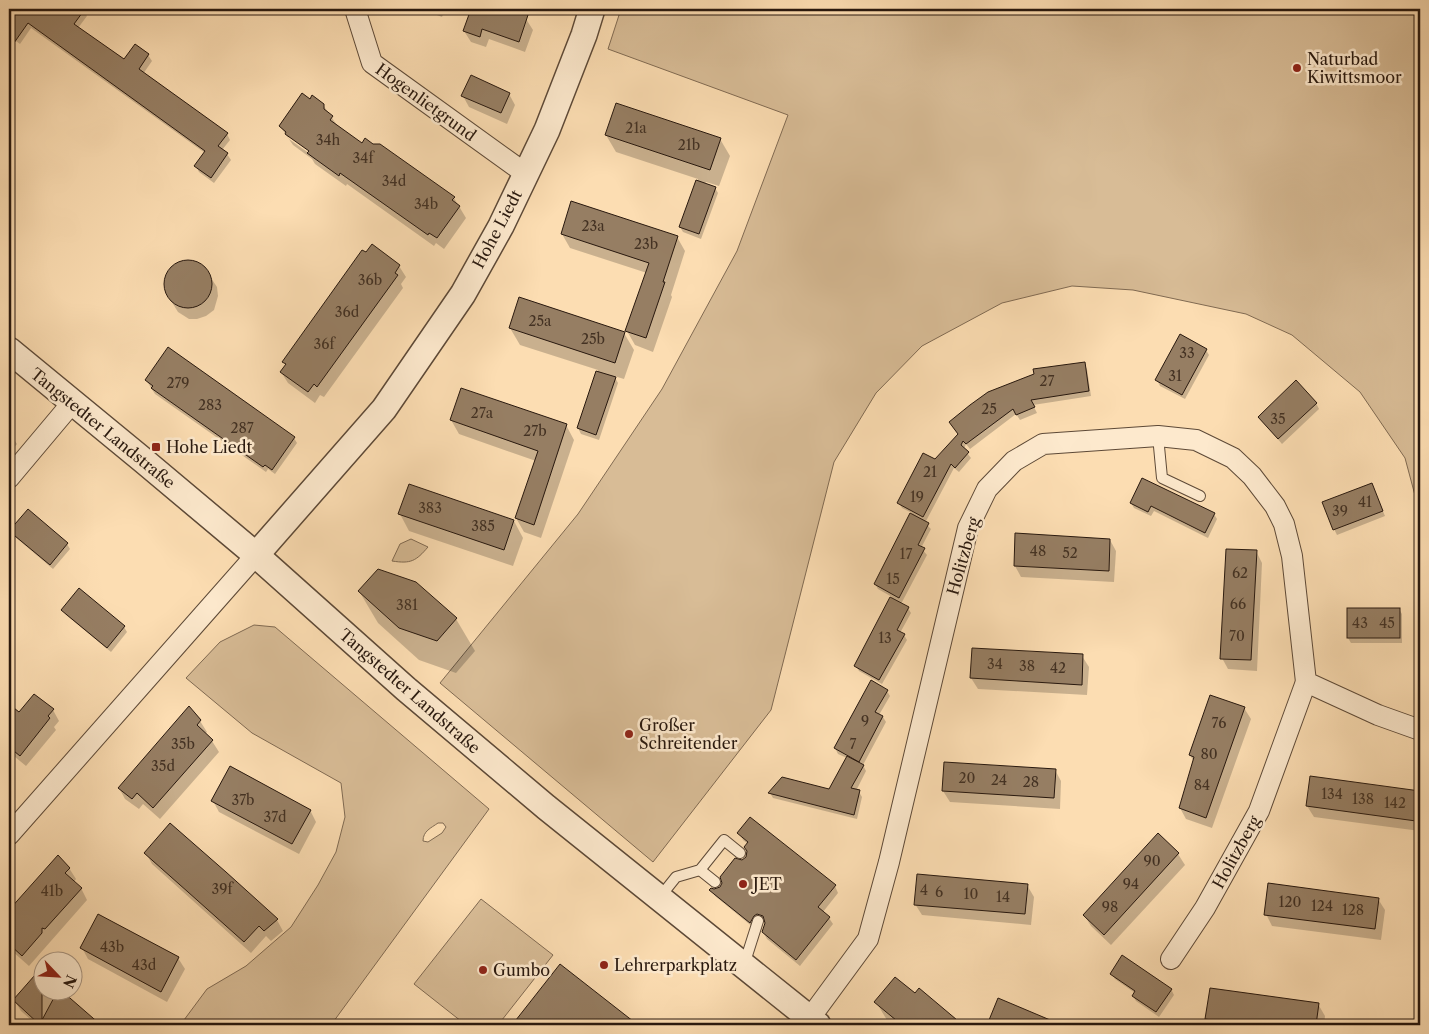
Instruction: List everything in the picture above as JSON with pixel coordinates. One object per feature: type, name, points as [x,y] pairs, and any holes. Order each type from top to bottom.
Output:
[{"type":"street","name":"Hogenlietgrund","points":[[356,9],[372,63],[526,174]]},
{"type":"street","name":"Hohe Liedt","points":[[9,835],[384,409],[463,294],[500,226],[547,130],[584,35],[592,9]]},
{"type":"street","name":"Tangstedter Landstraße","points":[[9,350],[144,460],[256,555],[406,689],[546,807],[814,1022]]},
{"type":"street","points":[[9,478],[72,403]]},
{"type":"street","name":"Holitzberg","points":[[814,1022],[868,939],[889,862],[968,528],[987,489],[1014,461],[1042,444],[1158,436],[1196,440],[1233,458],[1252,476],[1275,506],[1284,524],[1292,556],[1306,682],[1258,812],[1205,908],[1171,959]]},
{"type":"street","points":[[1306,682],[1378,715],[1420,730]]},
{"type":"lane","points":[[1158,436],[1162,478],[1200,496]]},
{"type":"lane","points":[[659,899],[676,877],[700,870],[724,840],[740,853]]},
{"type":"lane","points":[[700,870],[715,882]]},
{"type":"lane","points":[[744,966],[758,921]]},
{"type":"shaded area","points":[[621,9],[1420,9],[1420,514],[1405,458],[1360,392],[1292,335],[1246,314],[1133,290],[1072,286],[1002,303],[922,346],[876,393],[834,462],[771,710],[653,862],[440,683],[578,514],[662,389],[737,251],[788,115],[608,49]]},
{"type":"shaded area","points":[[411,539],[428,547],[420,556],[409,562],[392,561],[400,544]]},
{"type":"shaded area","points":[[254,625],[275,627],[489,809],[331,1025],[181,1025],[207,989],[246,966],[291,927],[318,885],[336,852],[345,817],[341,783],[252,733],[186,678],[220,642]],"holes":[[[438,823],[443,823],[446,827],[442,833],[428,842],[423,841],[424,835],[428,830]]]},
{"type":"shaded area","name":"Gumbo","points":[[481,899],[553,955],[498,1025],[466,1025],[414,984]]},
{"type":"building","points":[[9,9],[85,9],[74,24],[124,59],[135,44],[149,54],[139,69],[228,133],[218,146],[228,153],[211,178],[194,166],[205,151],[28,23],[9,50]]},
{"type":"building","points":[[471,9],[530,9],[519,42],[482,29],[480,37],[463,31]]},
{"type":"building","points":[[471,75],[510,93],[501,113],[461,96]]},
{"type":"building","points":[[302,93],[310,99],[312,95],[324,104],[324,109],[333,116],[330,120],[362,143],[365,138],[373,144],[380,144],[455,197],[452,200],[460,206],[437,238],[429,233],[428,235],[340,173],[339,176],[285,134],[286,132],[279,126]]},
{"type":"building","points":[[616,103],[721,138],[710,170],[605,135]]},
{"type":"building","points":[[696,180],[716,187],[699,234],[679,227]]},
{"type":"building","points":[[571,201],[678,236],[646,338],[625,331],[649,263],[561,234]]},
{"type":"building","points":[[372,244],[400,265],[395,273],[398,275],[317,387],[314,384],[308,392],[280,372],[286,364],[282,362],[362,250],[366,252]]},
{"type":"building","points":[[183,260],[193,260],[202,264],[208,270],[212,284],[208,298],[202,304],[193,308],[183,308],[174,304],[168,298],[164,289],[164,279],[168,270],[174,264]]},
{"type":"building","points":[[519,297],[625,332],[615,363],[509,328]]},
{"type":"building","points":[[1180,334],[1207,349],[1182,395],[1155,380]]},
{"type":"building","points":[[168,347],[295,437],[272,470],[265,465],[263,467],[151,388],[153,386],[145,380]]},
{"type":"building","points":[[1085,362],[1089,391],[1031,400],[1035,407],[1016,415],[1013,409],[966,444],[963,441],[961,445],[969,452],[955,468],[951,464],[923,517],[897,503],[923,453],[935,459],[958,434],[949,422],[970,405],[988,392],[1034,374],[1033,369]]},
{"type":"building","points":[[596,371],[616,377],[596,435],[577,428]]},
{"type":"building","points":[[1296,380],[1317,403],[1278,439],[1258,417]]},
{"type":"building","points":[[461,388],[567,424],[534,525],[515,518],[538,451],[450,420]]},
{"type":"building","points":[[1142,478],[1215,513],[1205,533],[1151,506],[1148,512],[1130,503]]},
{"type":"building","points":[[1372,483],[1383,511],[1333,530],[1322,502]]},
{"type":"building","points":[[409,484],[514,520],[504,550],[398,514]]},
{"type":"building","points":[[28,509],[68,543],[50,565],[9,531]]},
{"type":"building","points":[[910,513],[929,523],[918,545],[925,548],[899,598],[874,584]]},
{"type":"building","points":[[1015,533],[1110,539],[1109,571],[1014,566]]},
{"type":"building","points":[[1226,549],[1257,550],[1251,660],[1220,659]]},
{"type":"building","points":[[378,569],[416,582],[457,618],[437,641],[399,628],[358,591]]},
{"type":"building","points":[[79,588],[125,626],[107,648],[61,610]]},
{"type":"building","points":[[890,597],[909,607],[897,630],[905,634],[879,680],[854,666]]},
{"type":"building","points":[[1347,608],[1400,608],[1400,638],[1347,638]]},
{"type":"building","points":[[972,648],[1083,654],[1082,685],[970,678]]},
{"type":"building","points":[[871,680],[888,690],[875,712],[883,716],[859,762],[834,748]]},
{"type":"building","points":[[34,694],[54,709],[48,716],[50,718],[20,756],[9,747],[9,704],[19,712]]},
{"type":"building","points":[[1210,695],[1245,707],[1206,818],[1179,808],[1194,757],[1189,755]]},
{"type":"building","points":[[189,706],[201,720],[197,725],[213,740],[153,808],[137,793],[132,799],[118,788]]},
{"type":"building","points":[[847,756],[864,765],[851,788],[860,790],[854,815],[768,793],[782,777],[829,789]]},
{"type":"building","points":[[944,762],[1056,769],[1054,798],[942,791]]},
{"type":"building","points":[[230,766],[311,810],[292,844],[211,801]]},
{"type":"building","points":[[1310,776],[1420,791],[1416,821],[1306,806]]},
{"type":"building","points":[[750,817],[836,885],[818,907],[830,917],[796,960],[762,932],[765,923],[763,916],[757,914],[750,923],[709,890],[720,887],[722,883],[720,877],[735,858],[742,860],[746,857],[747,851],[744,847],[748,842],[737,833]]},
{"type":"building","points":[[170,823],[278,919],[264,931],[259,926],[244,942],[144,853]]},
{"type":"building","points":[[1158,833],[1179,853],[1104,935],[1083,915]]},
{"type":"building","points":[[58,855],[70,868],[65,873],[82,888],[45,929],[42,928],[42,933],[22,956],[9,944],[9,910]]},
{"type":"building","points":[[917,874],[1028,884],[1025,914],[914,905]]},
{"type":"building","points":[[1268,883],[1379,898],[1375,929],[1264,915]]},
{"type":"building","points":[[98,914],[179,957],[161,992],[80,948]]},
{"type":"building","points":[[1122,955],[1172,989],[1156,1012],[1132,996],[1135,991],[1110,974]]},
{"type":"building","points":[[560,964],[638,1025],[512,1025]]},
{"type":"building","points":[[895,977],[915,993],[919,988],[963,1025],[902,1025],[874,1002]]},
{"type":"building","points":[[32,978],[32,1002],[42,1002],[42,1020],[52,1002],[75,1002],[101,1025],[40,1025],[13,1000]]},
{"type":"building","points":[[1210,988],[1319,1003],[1316,1025],[1246,1025],[1205,1019]]},
{"type":"building","points":[[998,998],[1062,1025],[987,1025]]},
{"type":"place","name":"Naturbad Kiwittsmoor","points":[[1297,68]]},
{"type":"place","name":"Hohe Liedt","points":[[156,447]]},
{"type":"place","name":"Großer Schreitender","points":[[629,734]]},
{"type":"place","name":"JET","points":[[743,884]]},
{"type":"place","name":"Lehrerparkplatz","points":[[604,965]]},
{"type":"place","name":"Gumbo","points":[[483,970]]}]
